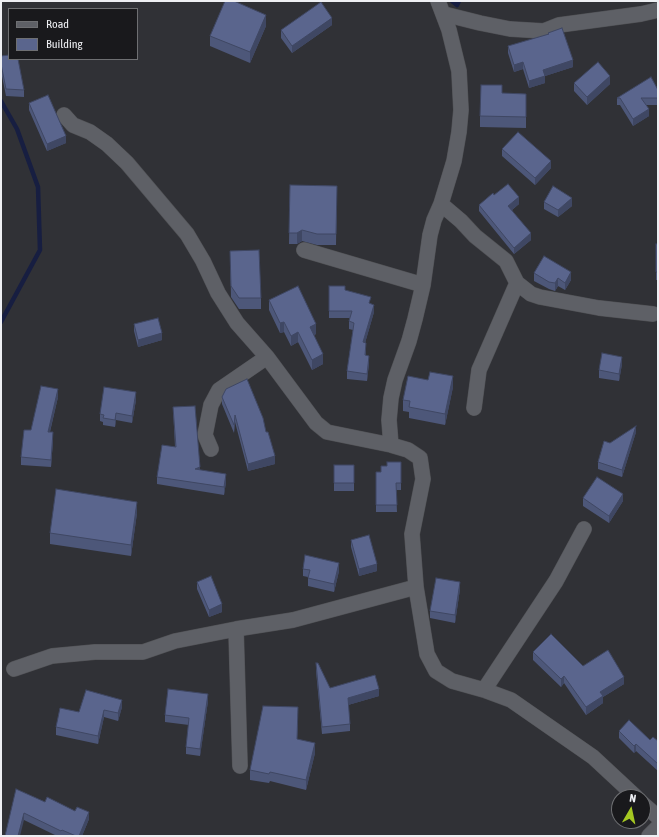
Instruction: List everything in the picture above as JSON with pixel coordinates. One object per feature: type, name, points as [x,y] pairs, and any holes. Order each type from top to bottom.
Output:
[{"type":"street","points":[[641,14],[650,1]]},
{"type":"street","points":[[441,8],[480,23],[510,29],[544,31],[559,25],[641,14],[658,10]]},
{"type":"street","points":[[391,445],[389,420],[391,398],[395,380],[411,334],[423,285],[430,235],[454,161],[459,132],[461,110],[459,71],[449,30],[441,8]]},
{"type":"street","points":[[64,115],[77,127],[90,132],[107,144],[127,163],[187,234],[203,261],[218,293],[237,323],[267,357],[316,423],[327,432],[391,445],[408,450],[420,458],[423,479],[412,534],[416,588],[427,654],[433,667],[440,674],[452,681],[484,690],[511,700],[586,752],[627,789]]},
{"type":"street","points":[[441,204],[461,221],[475,236],[506,261],[517,283],[531,294],[599,308],[653,314]]},
{"type":"street","points":[[304,250],[423,285]]},
{"type":"street","points":[[474,408],[479,370],[517,283]]},
{"type":"street","points":[[211,449],[205,434],[211,404],[219,390],[267,357]]},
{"type":"street","points":[[484,690],[556,581],[584,529]]},
{"type":"street","points":[[14,669],[52,656],[95,652],[143,652],[175,641],[293,620],[416,588]]},
{"type":"street","points":[[236,629],[240,766]]},
{"type":"street","points":[[649,836],[658,827]]},
{"type":"building","points":[[225,1],[234,1],[266,15],[250,52],[210,36]]},
{"type":"building","points":[[321,2],[332,18],[292,46],[281,30]]},
{"type":"building","points":[[562,28],[573,60],[543,70],[545,76],[529,81],[523,62],[514,65],[508,46],[549,34],[548,33]]},
{"type":"building","points":[[8,55],[8,60],[18,60],[24,90],[6,89],[1,56]]},
{"type":"building","points":[[598,62],[610,76],[587,97],[574,83]]},
{"type":"building","points":[[651,77],[658,90],[658,98],[641,98],[649,109],[633,119],[620,98],[617,98]]},
{"type":"building","points":[[481,85],[502,85],[502,93],[526,94],[526,117],[480,116]]},
{"type":"building","points":[[48,95],[66,136],[47,144],[29,103]]},
{"type":"building","points":[[518,132],[551,161],[535,178],[502,149]]},
{"type":"building","points":[[508,184],[519,197],[508,206],[531,233],[514,248],[479,205],[493,193],[494,195]]},
{"type":"building","points":[[290,185],[337,186],[336,234],[317,234],[302,230],[297,233],[289,233]]},
{"type":"building","points":[[553,186],[572,198],[558,210],[544,202]]},
{"type":"building","points":[[656,244],[658,244],[658,272],[656,272]]},
{"type":"building","points":[[259,250],[261,298],[239,298],[231,286],[230,251]]},
{"type":"building","points":[[544,256],[571,272],[565,283],[558,278],[555,283],[549,282],[534,273]]},
{"type":"building","points":[[298,286],[316,324],[310,327],[323,354],[312,360],[298,332],[291,336],[284,322],[280,323],[269,300]]},
{"type":"building","points":[[329,286],[345,286],[345,290],[371,297],[369,303],[374,305],[363,342],[366,343],[365,355],[369,356],[367,374],[347,371],[354,323],[349,321],[352,311],[329,311]]},
{"type":"building","points":[[158,318],[162,333],[138,340],[134,324]]},
{"type":"building","points":[[602,353],[622,357],[619,374],[599,370]]},
{"type":"building","points":[[430,372],[453,376],[445,414],[409,407],[410,401],[403,400],[408,376],[428,380]]},
{"type":"building","points":[[247,379],[263,418],[266,432],[268,432],[275,456],[248,464],[235,415],[234,425],[222,397],[226,389]]},
{"type":"building","points":[[41,386],[58,389],[48,432],[53,432],[51,460],[21,457],[24,430],[31,430]]},
{"type":"building","points":[[104,387],[136,392],[132,416],[116,413],[115,420],[103,418],[104,415],[100,414]]},
{"type":"building","points":[[195,406],[200,467],[195,469],[226,474],[224,487],[157,477],[162,445],[176,447],[173,407]]},
{"type":"building","points":[[636,426],[622,470],[598,462],[604,441],[610,443]]},
{"type":"building","points":[[387,462],[401,462],[401,483],[396,483],[397,505],[376,505],[376,472],[381,472],[381,466],[387,466]]},
{"type":"building","points":[[334,465],[354,465],[354,483],[334,483]]},
{"type":"building","points":[[597,477],[623,494],[609,516],[583,498]]},
{"type":"building","points":[[56,489],[137,502],[131,545],[50,533]]},
{"type":"building","points":[[369,535],[377,564],[359,569],[351,540]]},
{"type":"building","points":[[305,555],[339,563],[334,584],[308,578],[310,570],[303,569]]},
{"type":"building","points":[[211,576],[222,604],[209,610],[197,582]]},
{"type":"building","points":[[436,578],[460,582],[455,615],[430,611]]},
{"type":"building","points":[[551,634],[583,666],[608,650],[624,677],[600,692],[603,696],[586,707],[564,676],[561,679],[533,652]]},
{"type":"building","points":[[316,663],[318,663],[330,688],[375,675],[379,689],[348,698],[350,724],[322,727]]},
{"type":"building","points":[[168,689],[208,694],[200,749],[186,747],[189,718],[165,715]]},
{"type":"building","points":[[86,690],[122,700],[118,713],[104,710],[98,736],[56,727],[60,708],[79,712]]},
{"type":"building","points":[[263,706],[298,707],[297,739],[315,743],[306,780],[270,772],[269,774],[250,770]]},
{"type":"building","points":[[629,720],[650,740],[653,737],[658,741],[658,764],[636,744],[634,746],[619,731]]},
{"type":"building","points":[[16,789],[45,802],[47,797],[75,811],[77,807],[89,812],[79,836],[62,830],[61,831],[24,813],[18,836],[5,836]]},
{"type":"waterway","points":[[452,1],[457,5],[459,1]]},
{"type":"waterway","points":[[1,101],[17,129],[38,187],[40,250],[1,322]]}]
